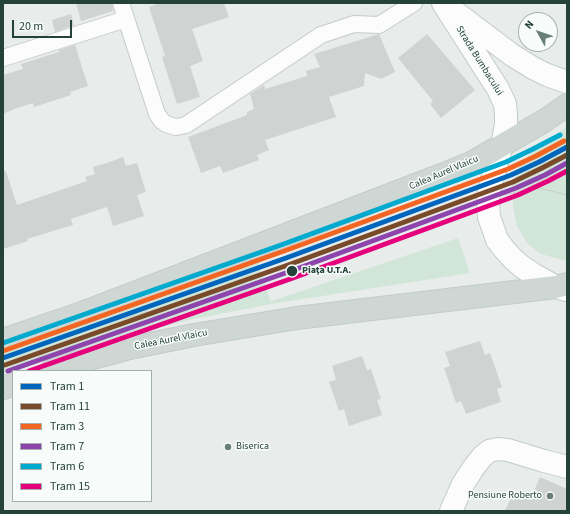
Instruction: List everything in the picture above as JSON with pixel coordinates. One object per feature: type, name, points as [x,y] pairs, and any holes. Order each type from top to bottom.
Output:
[{"type":"main road","name":"Calea Aurel Vlaicu","points":[[3,340],[82,313],[473,162],[544,121],[567,105]]},
{"type":"main road","name":"Calea Aurel Vlaicu","points":[[54,370],[130,348],[194,335],[297,318],[563,287]]},
{"type":"street","points":[[121,3],[157,114],[166,124],[176,127],[186,125],[321,35],[354,24],[379,25],[414,3]]},
{"type":"street","name":"Strada Bumbacului","points":[[443,3],[512,55],[540,72],[567,82]]},
{"type":"street","name":"Strada Bumbacului","points":[[443,3],[498,89],[505,104],[506,124],[502,145]]},
{"type":"street","points":[[3,58],[126,19]]},
{"type":"street","name":"Calea Aurel Vlaicu","points":[[502,145],[488,191],[490,217],[494,231],[504,249],[521,266],[533,274],[563,287]]},
{"type":"street","points":[[450,511],[463,484],[474,467],[489,451],[498,449],[508,450],[567,467]]},
{"type":"green space","points":[[567,127],[566,261],[541,254],[527,243],[517,226],[513,207],[513,186],[519,166],[534,149]]},
{"type":"green space","points":[[458,238],[470,273],[271,304],[189,320],[114,340],[3,374],[3,348],[255,253],[271,303],[272,301]]},
{"type":"building","points":[[76,3],[112,3],[113,11],[81,21]]},
{"type":"building","points":[[159,3],[224,3],[229,17],[192,29],[203,61],[190,66],[200,97],[177,104],[162,57],[165,56],[149,7]]},
{"type":"building","points":[[71,14],[74,25],[55,32],[52,20]]},
{"type":"building","points":[[379,34],[395,72],[381,79],[365,73],[364,86],[329,97],[336,117],[265,140],[269,150],[257,155],[259,160],[223,173],[220,166],[201,173],[188,137],[247,115],[247,112],[254,109],[250,94],[264,85],[265,89],[307,76],[306,71],[320,67],[314,54]]},
{"type":"building","points":[[427,34],[475,90],[441,118],[430,104],[433,101],[398,58]]},
{"type":"building","points":[[75,45],[88,86],[70,92],[71,95],[34,107],[33,103],[3,114],[3,75],[23,69],[21,64],[59,52],[59,50]]},
{"type":"building","points":[[123,157],[126,166],[137,163],[146,192],[137,195],[144,216],[113,226],[107,207],[71,219],[73,225],[27,239],[28,241],[3,249],[3,171],[6,171],[17,205],[87,181],[85,177],[95,174],[93,167]]},
{"type":"building","points":[[480,341],[485,355],[490,353],[502,387],[497,389],[501,402],[466,414],[461,401],[456,403],[444,368],[450,366],[445,352]]},
{"type":"building","points":[[362,356],[367,370],[371,369],[381,399],[377,400],[382,415],[349,426],[344,409],[339,411],[329,382],[336,380],[332,366]]},
{"type":"building","name":"Pensiune Roberto","points":[[540,477],[567,489],[567,511],[505,511],[513,493],[530,500]]},
{"type":"tram line","name":"6","points":[[3,343],[281,245],[506,162],[560,135]]},
{"type":"tram line","name":"3","points":[[3,351],[508,169],[564,141]]},
{"type":"tram line","name":"1","points":[[3,358],[286,258],[511,175],[567,147]]},
{"type":"tram line","name":"11","points":[[5,365],[288,265],[513,182],[567,155]]},
{"type":"tram line","name":"7","points":[[8,371],[291,271],[516,188],[567,163]]},
{"type":"tram line","name":"15","points":[[32,370],[293,278],[518,195],[567,171]]},
{"type":"tram line","points":[[99,325],[247,285],[488,198],[540,188],[567,195]]},
{"type":"place","name":"Piața U.T.A.","points":[[292,271]]},
{"type":"place","name":"Biserica","points":[[228,447]]},
{"type":"place","name":"Pensiune Roberto","points":[[550,496]]}]
